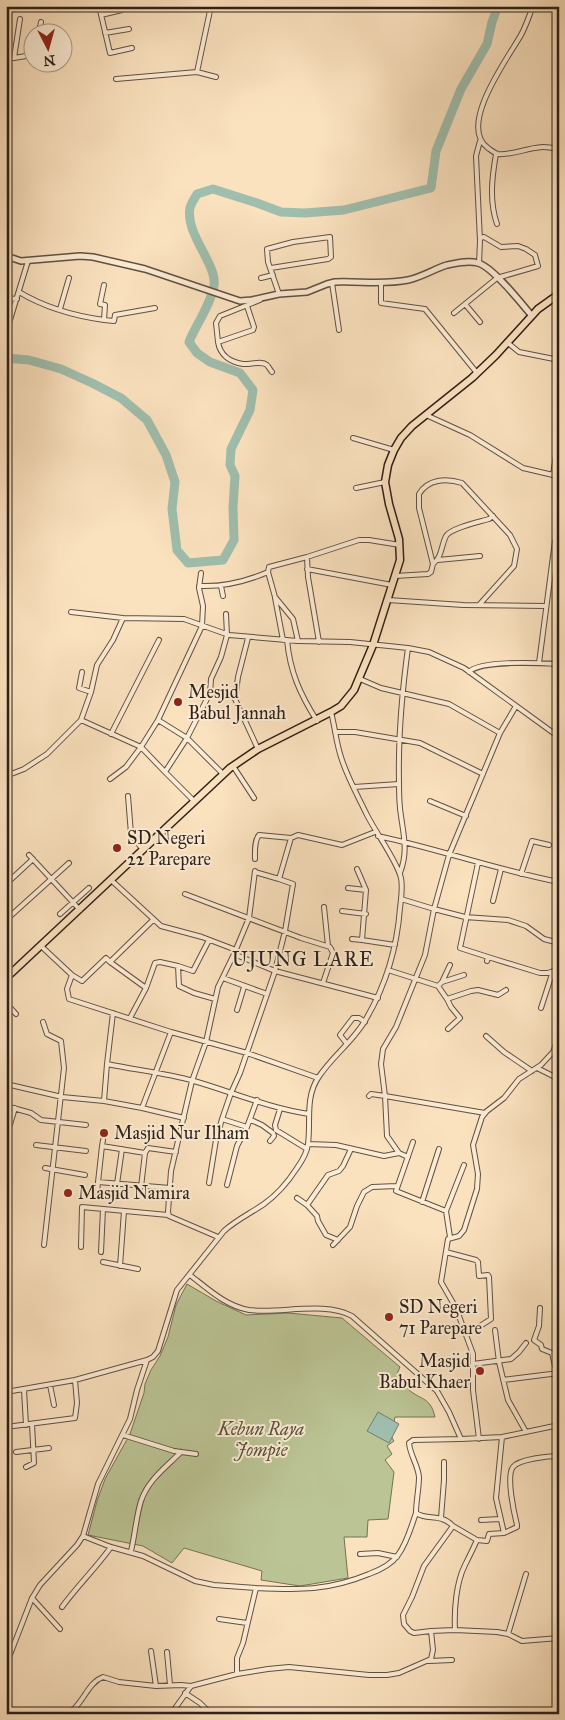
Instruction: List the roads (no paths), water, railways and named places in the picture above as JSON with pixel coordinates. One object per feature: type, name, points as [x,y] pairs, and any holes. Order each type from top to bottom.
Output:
[{"type":"highway","points":[[8,974],[80,910],[223,774],[258,748],[317,721],[347,699],[360,679],[373,645],[400,560],[400,546],[385,482],[388,465],[394,450],[406,432],[478,373],[544,303],[559,294]]},
{"type":"street","points":[[99,6],[110,53],[132,48]]},
{"type":"street","points":[[197,72],[211,6]]},
{"type":"street","points":[[479,263],[480,238],[476,156],[480,141],[478,130],[480,114],[485,97],[522,32],[533,6]]},
{"type":"street","points":[[101,15],[122,10]]},
{"type":"street","points":[[14,58],[20,19]]},
{"type":"street","points":[[105,33],[129,29]]},
{"type":"street","points":[[6,59],[22,57]]},
{"type":"street","points":[[116,80],[197,72],[216,77]]},
{"type":"street","points":[[480,141],[496,154],[538,147],[559,150]]},
{"type":"street","points":[[496,154],[492,186],[496,224]]},
{"type":"street","points":[[454,313],[497,278],[537,268],[536,256],[521,247],[501,247],[484,236],[480,238]]},
{"type":"street","points":[[271,268],[328,259],[331,257],[330,237],[269,248],[266,252],[279,294]]},
{"type":"street","points":[[6,266],[8,257],[19,261],[28,261],[80,256],[93,257],[145,269],[240,301],[279,294],[307,292],[332,283],[381,283],[408,280],[455,263],[468,261],[479,263],[497,278],[532,316]]},
{"type":"street","points":[[9,323],[28,261]]},
{"type":"street","points":[[260,278],[273,275]]},
{"type":"street","points":[[60,309],[70,278]]},
{"type":"street","points":[[332,283],[339,330]]},
{"type":"street","points":[[381,283],[381,304],[425,309],[478,373]]},
{"type":"street","points":[[104,285],[100,304],[105,305],[104,320]]},
{"type":"street","points":[[18,292],[35,301],[86,318],[115,321],[115,315],[155,308]]},
{"type":"street","points":[[267,297],[220,316],[216,323],[219,349],[224,356],[242,364],[264,363],[272,372]]},
{"type":"street","points":[[6,298],[17,299]]},
{"type":"street","points":[[465,304],[480,322]]},
{"type":"street","points":[[218,342],[253,330],[254,327],[246,306]]},
{"type":"street","points":[[508,343],[519,352],[559,360]]},
{"type":"street","points":[[426,415],[470,435],[523,468],[559,477]]},
{"type":"street","points":[[553,475],[559,435]]},
{"type":"street","points":[[353,438],[394,450]]},
{"type":"street","points":[[433,564],[419,508],[419,494],[429,483],[447,480],[462,483],[514,540],[517,549],[514,566],[479,605]]},
{"type":"street","points":[[356,488],[385,482]]},
{"type":"street","points":[[395,576],[428,574],[433,564],[438,560],[447,535],[452,530],[489,519],[493,516]]},
{"type":"street","points":[[317,721],[302,697],[294,677],[268,572],[269,567],[359,540],[400,546]]},
{"type":"street","points":[[539,663],[555,541],[559,540]]},
{"type":"street","points":[[438,560],[480,556]]},
{"type":"street","points":[[307,557],[307,569],[319,642]]},
{"type":"street","points":[[307,569],[392,585]]},
{"type":"street","points":[[199,586],[221,586],[248,581],[268,572]]},
{"type":"street","points":[[110,779],[126,767],[142,747],[158,720],[202,626],[203,606],[199,586],[201,573]]},
{"type":"street","points":[[221,586],[223,596]]},
{"type":"street","points":[[275,597],[293,618],[298,641]]},
{"type":"street","points":[[388,600],[479,605],[546,606]]},
{"type":"street","points":[[71,612],[123,618],[178,619],[190,621],[227,635],[248,638],[350,642],[428,652],[446,658],[469,672],[559,737]]},
{"type":"street","points":[[166,772],[187,738],[210,693],[211,679],[227,635],[226,614]]},
{"type":"street","points":[[6,776],[24,769],[47,754],[81,720],[91,692],[97,665],[113,640],[123,618]]},
{"type":"street","points":[[248,638],[238,677],[235,699],[258,748]]},
{"type":"street","points":[[111,734],[159,640]]},
{"type":"street","points":[[400,873],[406,842],[400,814],[398,784],[399,739],[408,648]]},
{"type":"street","points":[[469,672],[472,668],[482,666],[539,663],[559,664]]},
{"type":"street","points":[[82,672],[79,688],[91,692]]},
{"type":"street","points":[[360,679],[380,688],[449,704],[500,733]]},
{"type":"street","points":[[408,1157],[399,1153],[387,1136],[381,1064],[383,1050],[396,1027],[427,948],[434,910],[450,855],[500,733],[516,706]]},
{"type":"street","points":[[6,1392],[75,1380],[152,1357],[158,1351],[177,1290],[218,1237],[232,1223],[276,1195],[301,1162],[308,1147],[312,1092],[318,1078],[328,1064],[365,1022],[378,998],[395,945],[402,899],[400,873],[377,834],[341,759],[331,712]]},
{"type":"street","points":[[81,720],[142,747],[194,801]]},
{"type":"street","points":[[158,720],[187,738],[223,774]]},
{"type":"street","points":[[335,732],[355,732],[423,744],[483,774]]},
{"type":"street","points":[[233,766],[254,798]]},
{"type":"street","points":[[354,787],[398,784]]},
{"type":"street","points":[[128,796],[131,834],[143,850]]},
{"type":"street","points":[[430,801],[466,816]]},
{"type":"street","points":[[255,859],[259,835],[291,838],[298,835],[342,846],[377,834],[501,870],[559,882]]},
{"type":"street","points":[[279,879],[291,838]]},
{"type":"street","points":[[521,874],[532,841],[549,845]]},
{"type":"street","points":[[29,855],[80,910]]},
{"type":"street","points":[[6,884],[33,859]]},
{"type":"street","points":[[478,862],[460,948],[487,959],[540,973],[548,973],[559,969]]},
{"type":"street","points":[[6,920],[69,863]]},
{"type":"street","points":[[356,869],[366,890],[366,914],[362,940]]},
{"type":"street","points":[[493,901],[501,870]]},
{"type":"street","points":[[168,1215],[171,1171],[192,1081],[206,1042],[215,999],[248,918],[255,871],[293,884],[276,971],[222,1119],[208,1183]]},
{"type":"street","points":[[111,880],[153,920],[162,926],[209,940],[276,971],[378,998]]},
{"type":"street","points":[[60,914],[89,888]]},
{"type":"street","points":[[348,888],[366,890]]},
{"type":"street","points":[[185,894],[301,938],[328,946]]},
{"type":"street","points":[[402,899],[434,910],[465,917],[508,920],[526,926],[544,939],[559,943]]},
{"type":"street","points":[[323,983],[332,952],[328,946],[324,907]]},
{"type":"street","points":[[342,911],[366,914]]},
{"type":"street","points":[[110,962],[153,920]]},
{"type":"street","points":[[352,939],[395,945]]},
{"type":"street","points":[[130,1018],[146,988],[155,963],[160,962],[192,970],[209,940]]},
{"type":"street","points":[[41,946],[72,975],[82,981],[106,958],[146,988]]},
{"type":"street","points":[[438,986],[450,965]]},
{"type":"street","points":[[178,966],[179,986],[215,999]]},
{"type":"street","points":[[388,970],[438,986],[450,1007],[460,1018],[448,1029]]},
{"type":"street","points":[[541,1008],[553,971]]},
{"type":"street","points":[[72,975],[67,988],[69,999],[171,1032],[247,1053],[318,1078]]},
{"type":"street","points":[[442,982],[464,975]]},
{"type":"street","points":[[223,978],[267,994]]},
{"type":"street","points":[[237,1010],[244,987]]},
{"type":"street","points":[[447,999],[471,991],[478,990],[498,995],[506,990]]},
{"type":"street","points":[[6,1003],[16,1014]]},
{"type":"street","points":[[104,1101],[113,1013]]},
{"type":"street","points":[[347,1044],[341,1038],[341,1033],[353,1018],[359,1018],[365,1022]]},
{"type":"street","points":[[43,1022],[47,1034],[60,1039],[64,1068],[54,1170],[44,1245]]},
{"type":"street","points":[[142,1108],[171,1032]]},
{"type":"street","points":[[486,1036],[509,1056],[532,1071]]},
{"type":"street","points":[[450,1237],[459,1236],[463,1232],[475,1198],[479,1180],[473,1145],[478,1125],[485,1113],[504,1098],[519,1079],[537,1068],[553,1052],[559,1036]]},
{"type":"street","points":[[107,1064],[156,1072],[257,1100],[280,1109],[309,1114]]},
{"type":"street","points":[[537,1068],[559,1080]]},
{"type":"street","points":[[6,1084],[62,1096],[142,1108],[184,1118]]},
{"type":"street","points":[[369,1096],[371,1094],[385,1096],[485,1113]]},
{"type":"street","points":[[227,1185],[237,1146],[251,1120],[257,1100]]},
{"type":"street","points":[[6,1106],[31,1113],[41,1120],[86,1125]]},
{"type":"street","points":[[9,1128],[15,1108]]},
{"type":"street","points":[[280,1109],[275,1126],[276,1130],[308,1147],[330,1145],[384,1156],[399,1153]]},
{"type":"street","points":[[222,1119],[247,1127]]},
{"type":"street","points":[[251,1120],[273,1133],[274,1136],[270,1141]]},
{"type":"street","points":[[97,1193],[103,1140]]},
{"type":"street","points":[[413,1142],[396,1192],[446,1211]]},
{"type":"street","points":[[36,1144],[86,1151]]},
{"type":"street","points":[[102,1146],[145,1153]]},
{"type":"street","points":[[141,1187],[145,1153],[148,1148],[176,1152]]},
{"type":"street","points":[[117,1184],[122,1149]]},
{"type":"street","points":[[307,1205],[328,1175],[339,1171],[343,1166],[351,1149]]},
{"type":"street","points":[[422,1202],[439,1149]]},
{"type":"street","points":[[464,1165],[446,1211],[450,1237],[441,1282],[456,1308],[473,1354],[473,1390],[479,1439]]},
{"type":"street","points":[[45,1168],[85,1175]]},
{"type":"street","points":[[98,1182],[170,1188]]},
{"type":"street","points":[[333,1245],[350,1228],[356,1206],[364,1192],[372,1188],[397,1186]]},
{"type":"street","points":[[297,1198],[307,1205],[316,1216],[326,1235],[338,1240]]},
{"type":"street","points":[[81,1247],[82,1207],[168,1215],[218,1237]]},
{"type":"street","points":[[101,1252],[103,1209]]},
{"type":"street","points":[[120,1266],[124,1211]]},
{"type":"street","points":[[446,1252],[476,1260],[478,1262],[479,1276],[489,1277],[491,1320],[466,1335]]},
{"type":"street","points":[[102,1262],[138,1269]]},
{"type":"street","points":[[190,1275],[222,1299],[248,1310],[327,1309],[349,1314],[437,1391],[449,1412],[461,1440]]},
{"type":"street","points":[[503,1380],[559,1372],[555,1366],[552,1353],[542,1349],[541,1345],[534,1340],[539,1326],[540,1308]]},
{"type":"street","points":[[495,1330],[499,1362],[508,1400],[526,1432]]},
{"type":"street","points":[[473,1364],[499,1362],[514,1357],[526,1343]]},
{"type":"street","points":[[6,1665],[32,1598],[40,1585],[83,1536],[98,1484],[130,1419],[147,1360]]},
{"type":"street","points":[[6,1427],[75,1418],[77,1403],[75,1380]]},
{"type":"street","points":[[50,1385],[54,1405]]},
{"type":"street","points":[[24,1390],[26,1425]]},
{"type":"street","points":[[26,1467],[34,1463],[32,1424]]},
{"type":"street","points":[[83,1536],[111,1547],[131,1551],[195,1581],[214,1585],[298,1590],[332,1586],[380,1570],[397,1557],[402,1549],[416,1513],[419,1478],[410,1450],[410,1441],[502,1437],[559,1425]]},
{"type":"street","points":[[122,1435],[150,1445],[196,1454]]},
{"type":"street","points":[[502,1437],[496,1498],[504,1533]]},
{"type":"street","points":[[16,1452],[49,1448]]},
{"type":"street","points":[[131,1551],[139,1511],[146,1492],[163,1469],[181,1452]]},
{"type":"street","points":[[416,1513],[426,1517],[441,1518],[476,1540],[487,1541],[489,1534],[504,1533],[517,1525],[510,1483],[513,1466],[530,1460],[559,1456]]},
{"type":"street","points":[[441,1518],[444,1462]]},
{"type":"street","points":[[480,1520],[500,1519]]},
{"type":"street","points":[[454,1526],[424,1566],[403,1615],[404,1624],[410,1631],[414,1633],[456,1630],[508,1634],[522,1641],[559,1638]]},
{"type":"street","points":[[456,1630],[454,1608],[465,1565],[471,1556],[476,1540]]},
{"type":"street","points":[[62,1607],[111,1547]]},
{"type":"street","points":[[360,1554],[378,1553],[397,1557]]},
{"type":"street","points":[[508,1634],[526,1574]]},
{"type":"street","points":[[237,1674],[236,1662],[243,1643],[256,1588]]},
{"type":"street","points":[[32,1598],[60,1629]]},
{"type":"street","points":[[219,1619],[247,1623]]},
{"type":"street","points":[[430,1661],[433,1656],[431,1631]]},
{"type":"street","points":[[150,1651],[156,1686]]},
{"type":"street","points":[[167,1652],[170,1685]]},
{"type":"street","points":[[68,1714],[74,1710],[94,1683],[103,1678],[119,1682],[156,1686],[191,1686],[268,1668],[289,1667],[355,1674],[394,1675],[430,1661],[452,1660]]},
{"type":"street","points":[[171,1714],[191,1686]]},
{"type":"street","points":[[185,1693],[200,1703],[211,1714]]},
{"type":"waterway","points":[[6,358],[29,360],[61,369],[121,398],[147,420],[166,455],[175,482],[172,509],[177,550],[188,563],[223,560],[234,540],[233,507],[235,476],[230,465],[231,449],[250,410],[253,390],[240,373],[210,362],[197,353],[189,342],[207,306],[214,285],[211,268],[192,228],[190,218],[192,202],[197,194],[213,189],[281,212],[305,213],[344,210],[431,188],[436,151],[461,89],[487,44],[498,6]]},
{"type":"place","name":"Mesjid Babul Jannah","points":[[178,702]]},
{"type":"place","name":"SD Negeri 22 Parepare","points":[[117,848]]},
{"type":"place","name":"Masjid Nur Ilham","points":[[104,1133]]},
{"type":"place","name":"Masjid Namira","points":[[68,1193]]},
{"type":"place","name":"SD Negeri 71 Parepare","points":[[389,1317]]},
{"type":"place","name":"Masjid Babul Khaer","points":[[480,1371]]},
{"type":"district","name":"UJUNG LARE","points":[[303,959]]},
{"type":"park label","name":"Kebun Raya Jompie","points":[[261,1439]]}]
